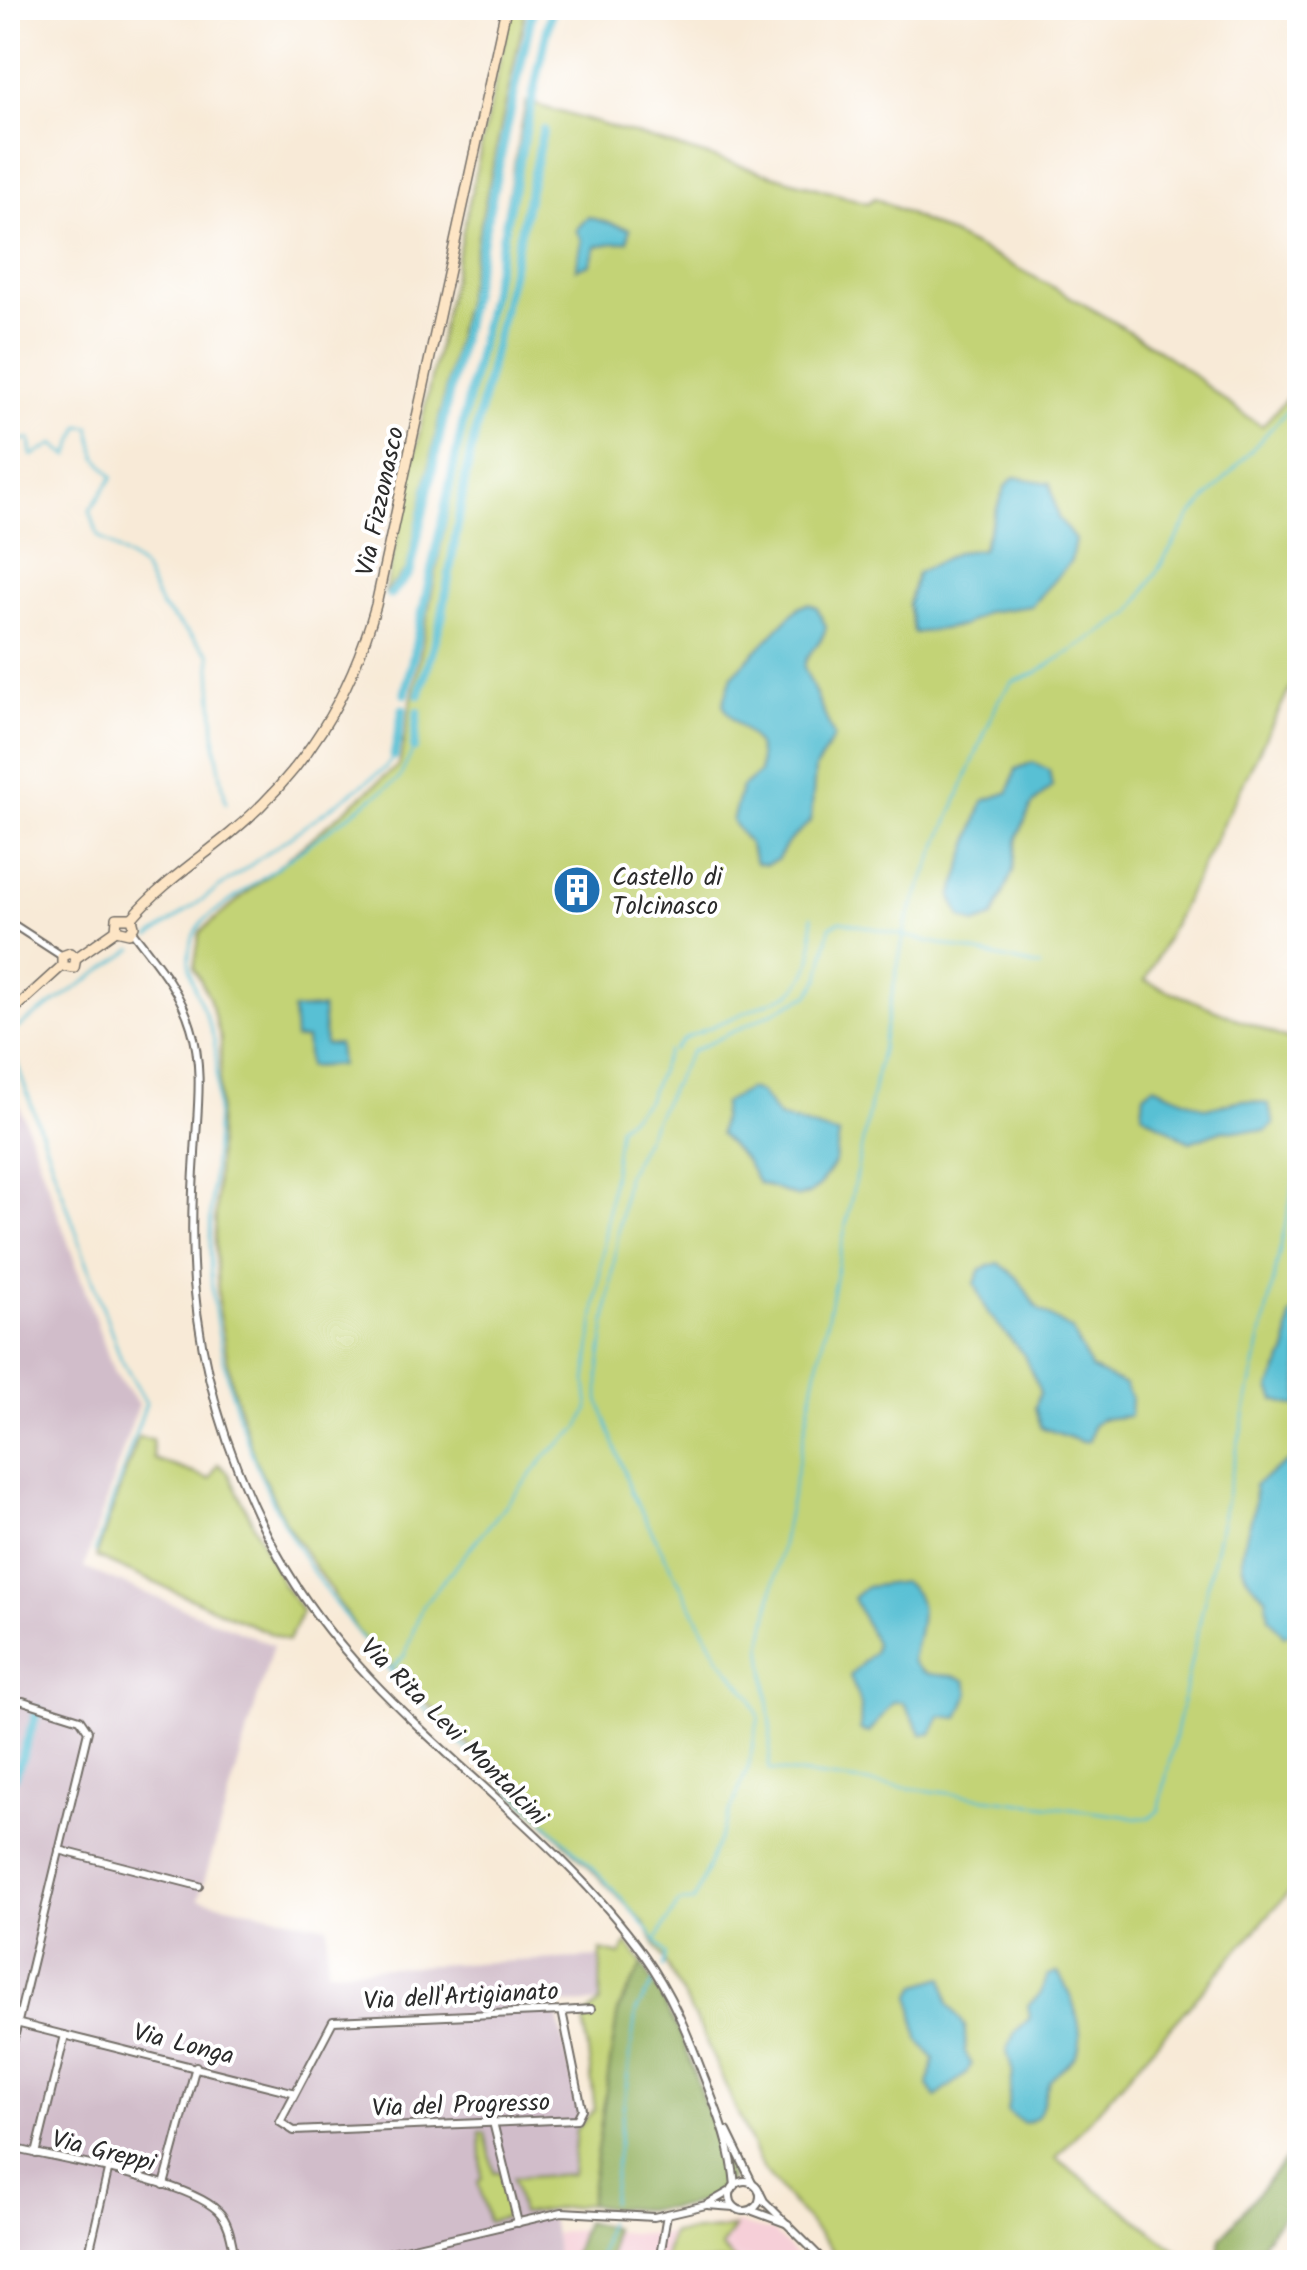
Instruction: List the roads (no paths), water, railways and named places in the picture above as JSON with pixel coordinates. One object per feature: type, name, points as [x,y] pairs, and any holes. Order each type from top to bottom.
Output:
[{"type":"main road","name":"Via Fizzonasco","points":[[116,930],[117,918],[132,918],[268,801],[310,752],[346,691],[376,605],[506,8]]},
{"type":"main road","points":[[8,1015],[62,961],[74,968],[76,958],[116,930],[134,934],[132,918]]},
{"type":"street","points":[[8,921],[62,961]]},
{"type":"street","name":"Via Rita Levi Montalcini","points":[[134,934],[178,995],[196,1044],[199,1079],[192,1220],[197,1314],[223,1430],[253,1506],[295,1584],[365,1674],[600,1902],[646,1957],[683,2022],[723,2126],[752,2183],[822,2262]]},
{"type":"street","points":[[8,2062],[88,1726],[80,1719],[24,1701]]},
{"type":"street","points":[[59,1850],[199,1886]]},
{"type":"street","name":"Via dell'Artigianato","points":[[292,2092],[333,2022],[591,2009]]},
{"type":"street","name":"Via del Progresso","points":[[292,2092],[280,2122],[294,2132],[581,2116],[562,2011]]},
{"type":"street","name":"Via Longa","points":[[8,2020],[292,2092]]},
{"type":"street","points":[[36,2154],[65,2035]]},
{"type":"street","points":[[164,2185],[196,2065]]},
{"type":"street","points":[[493,2122],[518,2222]]},
{"type":"street","name":"Via Rita Levi Montalcini","points":[[723,2126],[736,2207],[789,2224]]},
{"type":"street","name":"Via Greppi","points":[[8,2146],[164,2185],[217,2208],[225,2220],[236,2262]]},
{"type":"street","points":[[88,2262],[108,2171]]},
{"type":"street","points":[[349,2262],[575,2210],[637,2218],[666,2214],[706,2204],[733,2188],[752,2183]]},
{"type":"street","points":[[750,2210],[757,2204],[759,2190]]},
{"type":"street","points":[[706,2204],[736,2207]]},
{"type":"street","points":[[658,2262],[666,2214]]},
{"type":"water","points":[[588,217],[630,229],[628,241],[596,246],[590,264],[576,269],[582,240],[576,230]]},
{"type":"water","points":[[1014,477],[1050,483],[1058,518],[1075,540],[1071,561],[1031,606],[986,612],[962,626],[914,633],[908,604],[917,573],[958,552],[982,549],[1005,487]]},
{"type":"water","points":[[809,604],[817,608],[826,627],[804,667],[834,737],[815,769],[811,821],[789,841],[777,860],[766,865],[756,863],[749,844],[732,821],[741,788],[759,773],[758,748],[723,704],[732,676],[800,606]]},
{"type":"water","points":[[1033,762],[1049,770],[1052,786],[1032,805],[1018,836],[1013,871],[993,917],[975,924],[961,917],[952,897],[983,801],[1009,792],[1016,769]]},
{"type":"water","points":[[322,1008],[325,1045],[338,1044],[340,1065],[308,1067],[306,1039],[295,1039],[293,1010]]},
{"type":"water","points":[[1154,1086],[1206,1108],[1242,1100],[1268,1104],[1274,1124],[1266,1131],[1223,1130],[1190,1142],[1142,1113],[1144,1094]]},
{"type":"water","points":[[749,1089],[760,1092],[778,1117],[839,1135],[835,1162],[818,1187],[808,1194],[798,1197],[758,1183],[745,1160],[719,1134],[723,1103]]},
{"type":"water","points":[[999,1263],[1017,1277],[1038,1309],[1072,1330],[1091,1369],[1125,1385],[1131,1398],[1130,1416],[1100,1419],[1093,1425],[1089,1441],[1082,1442],[1041,1427],[1035,1408],[1040,1392],[1024,1355],[988,1313],[975,1283],[981,1269]]},
{"type":"water","points":[[1299,1307],[1299,1407],[1275,1400],[1270,1388],[1287,1352],[1290,1315]]},
{"type":"water","points":[[1299,1454],[1299,1628],[1284,1636],[1269,1617],[1266,1597],[1244,1570],[1242,1557],[1252,1517],[1254,1485]]},
{"type":"water","points":[[903,1582],[912,1589],[921,1608],[912,1660],[924,1672],[966,1681],[969,1693],[959,1718],[940,1716],[931,1734],[922,1734],[903,1702],[893,1702],[869,1733],[860,1730],[861,1705],[850,1676],[874,1651],[875,1643],[853,1598],[866,1587]]},
{"type":"water","points":[[1058,1973],[1076,2011],[1080,2044],[1075,2057],[1050,2081],[1040,2112],[1023,2123],[1007,2112],[1013,2073],[1007,2050],[1015,2032],[1030,2018],[1028,2005],[1040,1995],[1048,1975]]},
{"type":"water","points":[[943,1977],[949,2004],[965,2026],[965,2052],[971,2064],[966,2074],[936,2097],[928,2085],[934,2059],[918,2039],[911,1996],[918,1985]]},
{"type":"waterway","points":[[390,595],[410,572],[533,8]]},
{"type":"waterway","points":[[405,694],[552,8]]},
{"type":"waterway","points":[[419,695],[442,617],[466,474],[543,130]]},
{"type":"waterway","points":[[1300,397],[1190,517],[1131,614],[1036,673],[1013,682],[999,699],[907,920],[762,1644],[771,1725],[769,1770],[1140,1818],[1150,1818],[1159,1810],[1300,1157]]},
{"type":"waterway","points":[[8,441],[30,439],[32,456],[54,444],[69,456],[80,426],[90,427],[96,456],[113,477],[90,510],[98,536],[143,568],[161,607],[210,654],[216,749],[226,803]]},
{"type":"waterway","points":[[394,756],[403,709]]},
{"type":"waterway","points":[[414,748],[418,712]]},
{"type":"waterway","points":[[414,748],[399,779],[204,920],[189,950],[192,980],[214,1040],[216,1059],[210,1246],[213,1297],[225,1365],[242,1429],[266,1488],[329,1595],[412,1695],[620,1897],[666,1954],[663,1967]]},
{"type":"waterway","points":[[150,937],[383,770],[394,756]]},
{"type":"waterway","points":[[673,1050],[685,1038],[791,993],[809,968],[812,916]]},
{"type":"waterway","points":[[657,1939],[679,1902],[694,1901],[748,1768],[759,1717],[751,1697],[718,1656],[631,1492],[599,1400],[599,1373],[626,1176],[691,1052],[809,995],[820,978],[830,926],[841,921],[1040,967]]},
{"type":"waterway","points":[[95,1552],[146,1403],[121,1359],[10,1044],[11,1034],[17,1028],[134,949]]},
{"type":"waterway","points":[[391,1669],[405,1655],[422,1606],[549,1453],[578,1429],[589,1409],[586,1382],[619,1126],[647,1101],[668,1051]]},
{"type":"waterway","points":[[15,1776],[38,1710]]},
{"type":"waterway","points":[[611,2202],[636,2011],[655,1980]]},
{"type":"waterway","points":[[598,2262],[607,2222]]},
{"type":"place","name":"Castello di Tolcinasco","points":[[577,890]]}]
